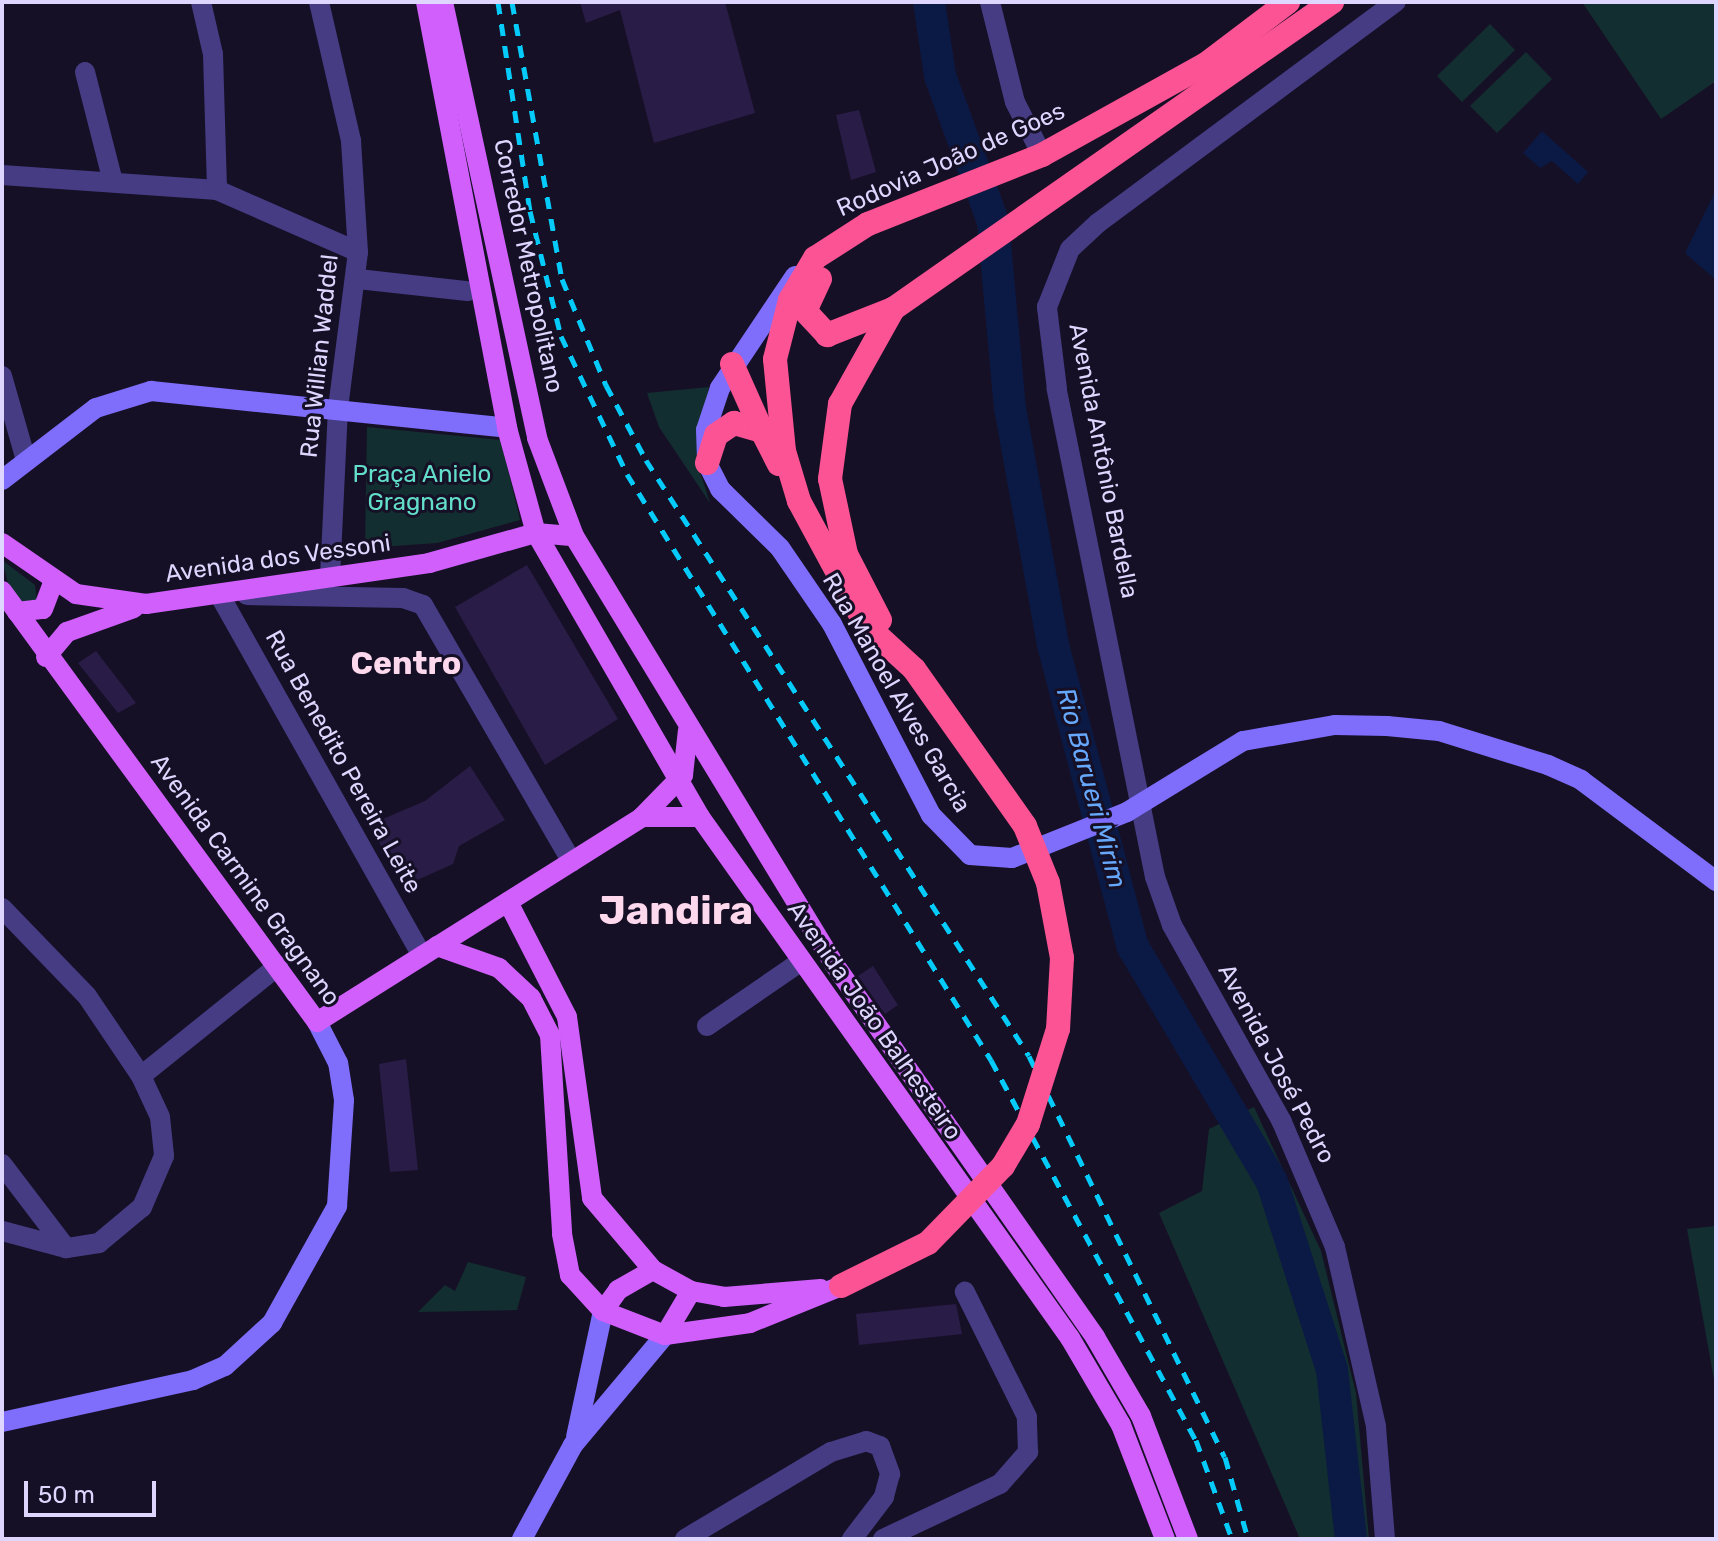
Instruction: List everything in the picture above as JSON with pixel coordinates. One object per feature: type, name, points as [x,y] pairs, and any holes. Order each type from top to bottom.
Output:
[{"type":"highway","name":"Rodovia João de Goes","points":[[894,647],[866,625],[799,501],[782,439],[775,359],[779,326],[815,258],[844,239],[1042,155],[1206,64],[1288,2]]},
{"type":"highway","points":[[844,239],[809,295],[805,311],[814,326],[827,335],[847,333],[893,309],[1332,2]]},
{"type":"highway","points":[[1037,210],[1051,171],[1042,155]]},
{"type":"highway","points":[[841,1286],[928,1243],[1003,1166],[1028,1124],[1058,1029],[1062,958],[1048,883],[1025,826],[914,669],[894,647],[846,554],[830,479],[840,404],[893,309]]},
{"type":"highway","points":[[732,364],[762,431],[799,501]]},
{"type":"highway","points":[[707,463],[716,435],[734,423],[762,431]]},
{"type":"main road","name":"Avenida João Balhesteiro","points":[[426,2],[507,428],[536,533],[700,817],[800,962],[1070,1338],[1121,1425],[1165,1539]]},
{"type":"main road","name":"Corredor Metropolitano","points":[[443,2],[537,438],[574,536]]},
{"type":"main road","name":"Avenida dos Vessoni","points":[[2,543],[76,594],[146,604],[429,563],[536,533],[574,536]]},
{"type":"main road","name":"Avenida João Balhesteiro","points":[[574,536],[688,730],[834,964],[1095,1337],[1141,1416],[1188,1539]]},
{"type":"main road","points":[[17,612],[43,609],[54,581]]},
{"type":"main road","name":"Avenida Carmine Gragnano","points":[[2,591],[46,657],[317,1022]]},
{"type":"main road","points":[[46,657],[67,632],[146,604]]},
{"type":"main road","points":[[317,1022],[642,817],[678,783],[688,730]]},
{"type":"main road","points":[[642,817],[700,817]]},
{"type":"main road","points":[[508,902],[567,1017],[592,1198],[653,1270],[691,1291],[748,1296],[841,1286]]},
{"type":"main road","points":[[430,951],[499,968],[531,998],[550,1035],[562,1234],[570,1275],[603,1311],[665,1335],[750,1323],[841,1286]]},
{"type":"main road","points":[[603,1311],[618,1290],[653,1270]]},
{"type":"main road","points":[[665,1335],[691,1291]]},
{"type":"street","points":[[201,2],[213,54],[217,190]]},
{"type":"street","name":"Rua Willian Waddel","points":[[319,2],[351,141],[358,252],[358,279],[338,408],[330,576]]},
{"type":"street","points":[[990,2],[1015,102],[1042,155]]},
{"type":"street","name":"Avenida Antônio Bardella","points":[[1134,809],[1050,350],[1054,277],[1070,249],[1137,191],[1396,2]]},
{"type":"street","points":[[85,72],[112,178]]},
{"type":"street","points":[[2,175],[112,178],[217,190],[358,252]]},
{"type":"street","points":[[707,463],[711,408],[732,364],[766,310],[815,258]]},
{"type":"street","points":[[358,279],[467,291]]},
{"type":"street","points":[[2,376],[25,457]]},
{"type":"street","points":[[2,480],[25,457],[96,408],[151,391],[338,408],[507,428]]},
{"type":"street","name":"Rua Manoel Alves Garcia","points":[[707,463],[720,489],[780,548],[832,624],[890,744],[957,846],[970,855],[1012,858],[1134,809],[1243,741],[1335,725],[1439,731],[1581,780],[1716,881]]},
{"type":"street","points":[[219,594],[403,598],[423,605],[572,862]]},
{"type":"street","name":"Rua Benedito Pereira Leite","points":[[219,594],[430,951]]},
{"type":"street","name":"Avenida José Pedro","points":[[1134,809],[1172,925],[1282,1122],[1335,1247],[1376,1426],[1385,1539]]},
{"type":"street","points":[[2,908],[87,996],[141,1076],[160,1117],[160,1174],[142,1207],[115,1233],[84,1248],[66,1248],[2,1231]]},
{"type":"street","points":[[707,1026],[800,962]]},
{"type":"street","points":[[141,1076],[278,966]]},
{"type":"street","name":"Avenida Carmine Gragnano","points":[[2,1422],[182,1384],[225,1366],[272,1323],[337,1206],[344,1100],[338,1063],[317,1022]]},
{"type":"street","points":[[2,1164],[66,1248]]},
{"type":"street","points":[[883,1539],[1000,1484],[1028,1452],[1027,1417],[965,1292]]},
{"type":"street","points":[[573,1445],[603,1311]]},
{"type":"street","points":[[522,1539],[573,1445],[665,1335]]},
{"type":"street","points":[[685,1539],[831,1452],[866,1441],[880,1446],[890,1474],[884,1497],[858,1538]]},
{"type":"green space","points":[[1582,2],[1716,2],[1716,81],[1661,119]]},
{"type":"green space","points":[[1490,24],[1515,50],[1462,102],[1437,76]]},
{"type":"green space","points":[[1526,52],[1552,79],[1497,133],[1470,106]]},
{"type":"green space","points":[[709,387],[696,459],[710,503],[659,427],[647,393]]},
{"type":"green space","name":"Praça Anielo Gragnano","points":[[367,427],[501,440],[520,520],[437,543],[365,548]]},
{"type":"green space","points":[[2,560],[35,585],[37,603],[25,606],[10,591]]},
{"type":"green space","points":[[1254,1107],[1321,1251],[1356,1393],[1369,1539],[1300,1539],[1159,1213],[1202,1191],[1209,1129]]},
{"type":"green space","points":[[1716,1226],[1716,1391],[1687,1229]]},
{"type":"green space","points":[[468,1262],[526,1277],[517,1310],[418,1312],[445,1285],[455,1291]]},
{"type":"water","points":[[1542,131],[1588,172],[1578,184],[1552,161],[1540,168],[1523,153]]},
{"type":"water","points":[[1716,190],[1716,280],[1685,253]]},
{"type":"building","points":[[580,2],[725,2],[755,113],[654,143],[620,10],[586,23]]},
{"type":"building","points":[[859,110],[876,172],[851,180],[836,115]]},
{"type":"building","points":[[527,565],[618,719],[545,765],[455,607]]},
{"type":"building","points":[[96,651],[136,703],[118,713],[78,663]]},
{"type":"building","points":[[470,766],[505,820],[459,846],[453,864],[404,886],[369,825],[425,801]]},
{"type":"building","points":[[873,966],[898,1005],[885,1014],[858,976]]},
{"type":"building","points":[[406,1059],[418,1170],[390,1172],[379,1064]]},
{"type":"building","points":[[956,1304],[962,1334],[859,1345],[856,1314]]},
{"type":"waterway","name":"Rio Barueri Mirim","points":[[929,2],[940,76],[993,222],[1010,408],[1053,645],[1133,947],[1272,1182],[1332,1370],[1351,1539]]},
{"type":"railway","points":[[498,2],[530,211],[561,336],[627,474],[991,1060],[1196,1440],[1232,1539]]},
{"type":"railway","points":[[512,2],[562,279],[606,385],[646,460],[1029,1056],[1225,1457],[1248,1539]]},
{"type":"district","name":"Centro","points":[[406,663]]},
{"type":"district","name":"Jandira","points":[[676,911]]}]
